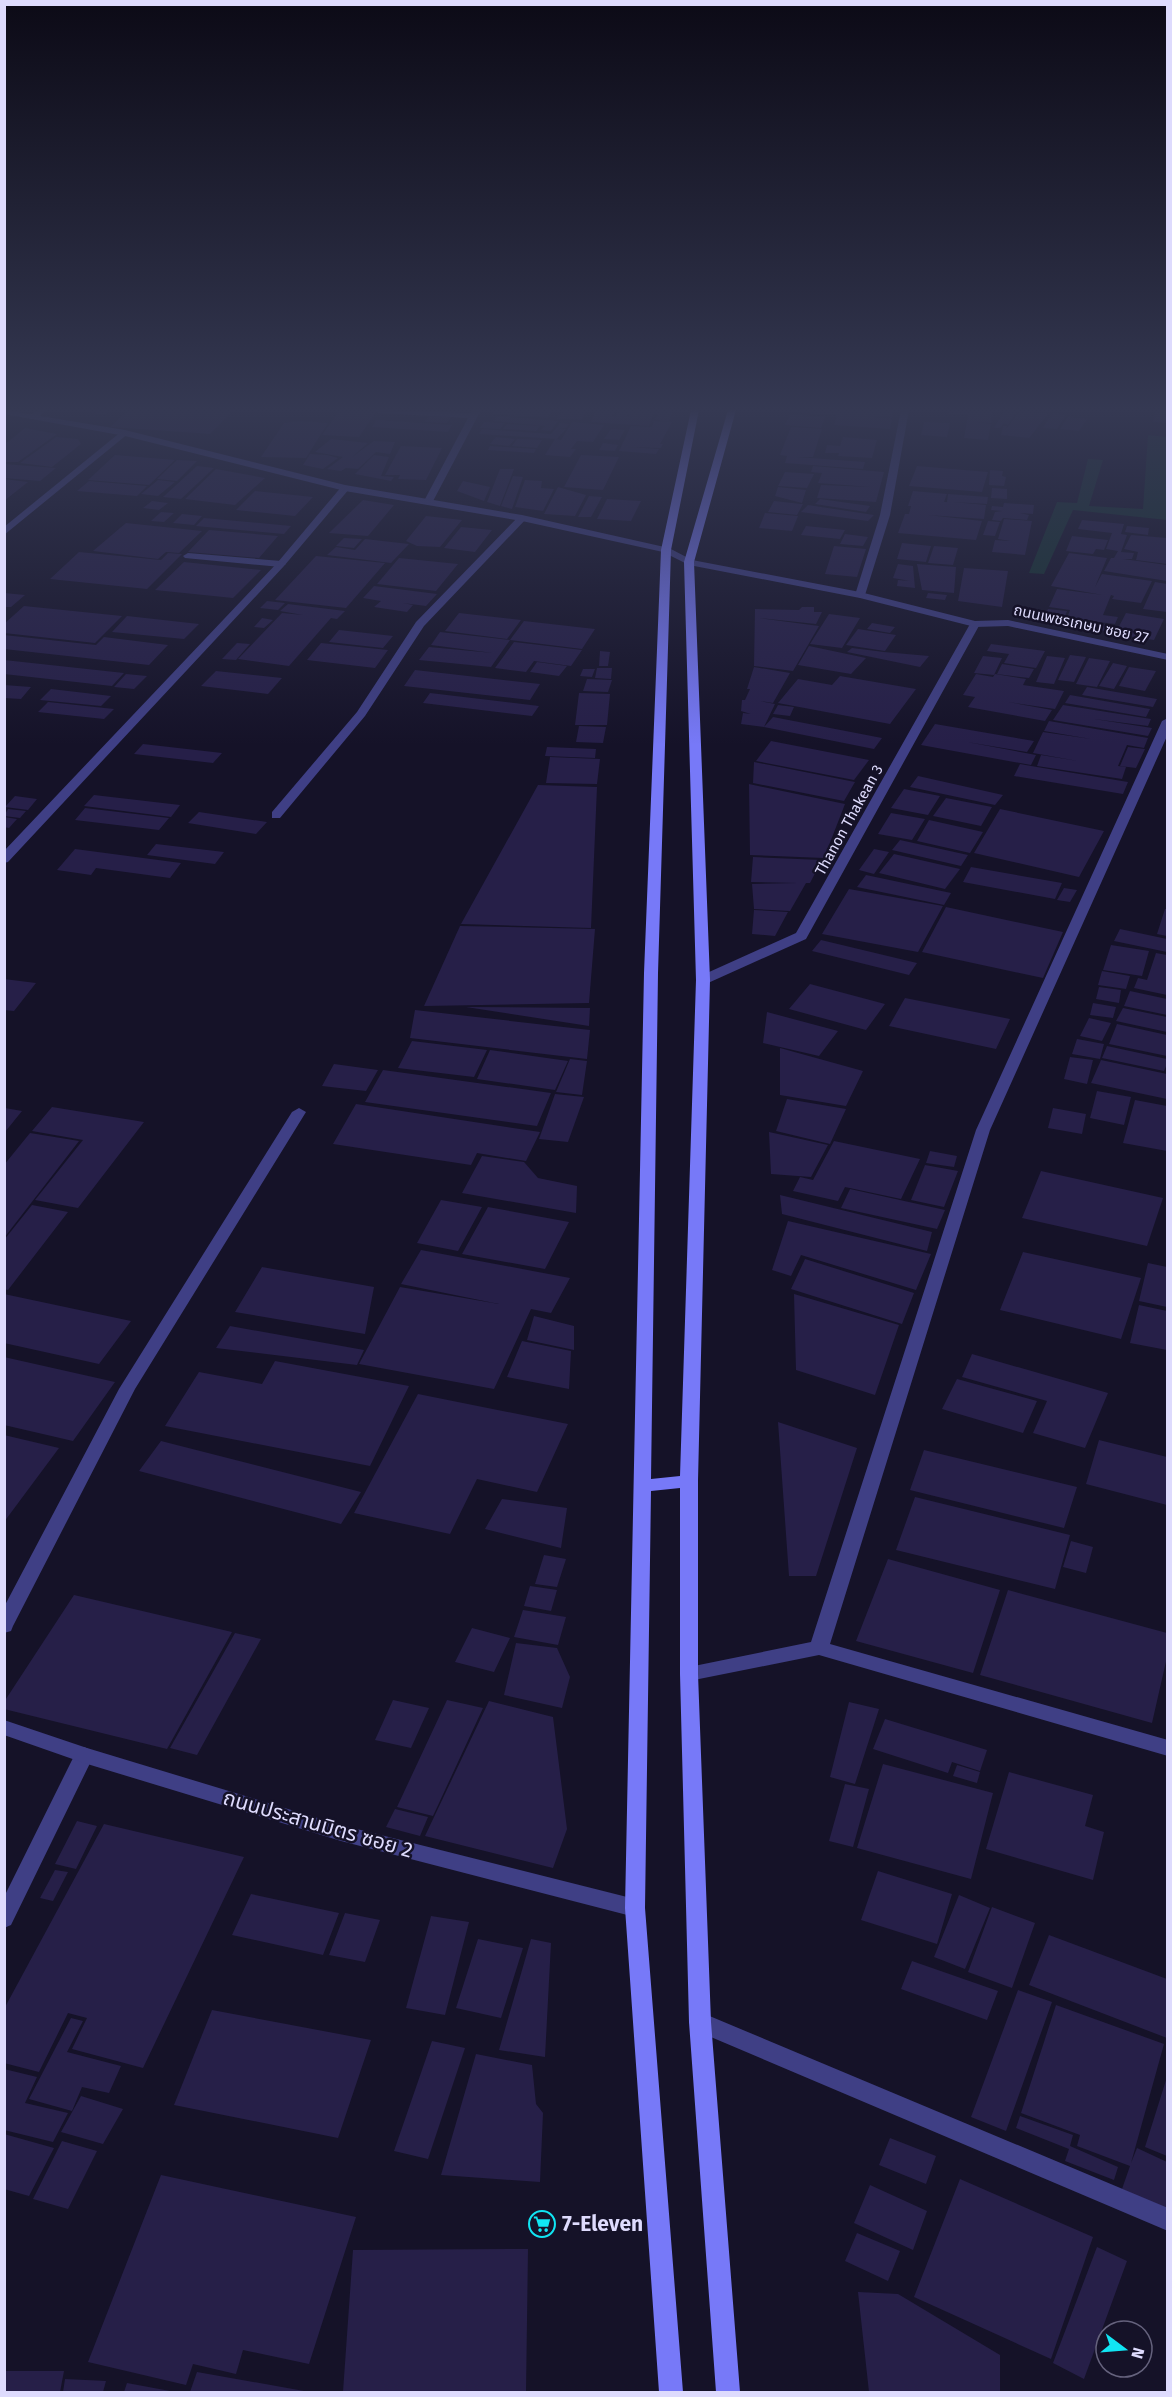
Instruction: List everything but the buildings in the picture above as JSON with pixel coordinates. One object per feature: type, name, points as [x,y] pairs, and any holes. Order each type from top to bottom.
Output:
[{"type":"main road","points":[[670,2392],[635,1908],[651,973],[666,550],[672,522]]},
{"type":"main road","points":[[700,522],[689,562],[703,980],[688,1481],[689,1674],[700,2022],[728,2392]]},
{"type":"main road","points":[[642,1486],[688,1481]]},
{"type":"street","points":[[4,532],[16,522]]},
{"type":"street","points":[[4,859],[281,564],[316,522]]},
{"type":"street","points":[[276,815],[362,714],[420,624],[518,522]]},
{"type":"street","name":"ถนนเพชรเกษม ซอย 27","points":[[539,522],[666,550],[689,562],[860,595],[975,624],[1008,623],[1167,657]]},
{"type":"street","points":[[860,595],[883,522]]},
{"type":"street","points":[[188,556],[281,564]]},
{"type":"street","name":"Thanon Thakean 3","points":[[703,980],[801,936],[975,624]]},
{"type":"street","points":[[819,1648],[983,1130],[1167,721]]},
{"type":"street","points":[[4,1626],[127,1389],[299,1112]]},
{"type":"street","points":[[689,1674],[819,1648],[1167,1748]]},
{"type":"street","name":"ถนนประสานมิตร ซอย 2","points":[[4,1727],[84,1755],[341,1833],[635,1908]]},
{"type":"street","points":[[4,1919],[84,1755]]},
{"type":"street","points":[[700,2022],[1167,2220]]},
{"type":"green space","points":[[1049,522],[1068,522],[1044,574],[1029,573]]},
{"type":"place","name":"7-Eleven","points":[[542,2224]]}]
